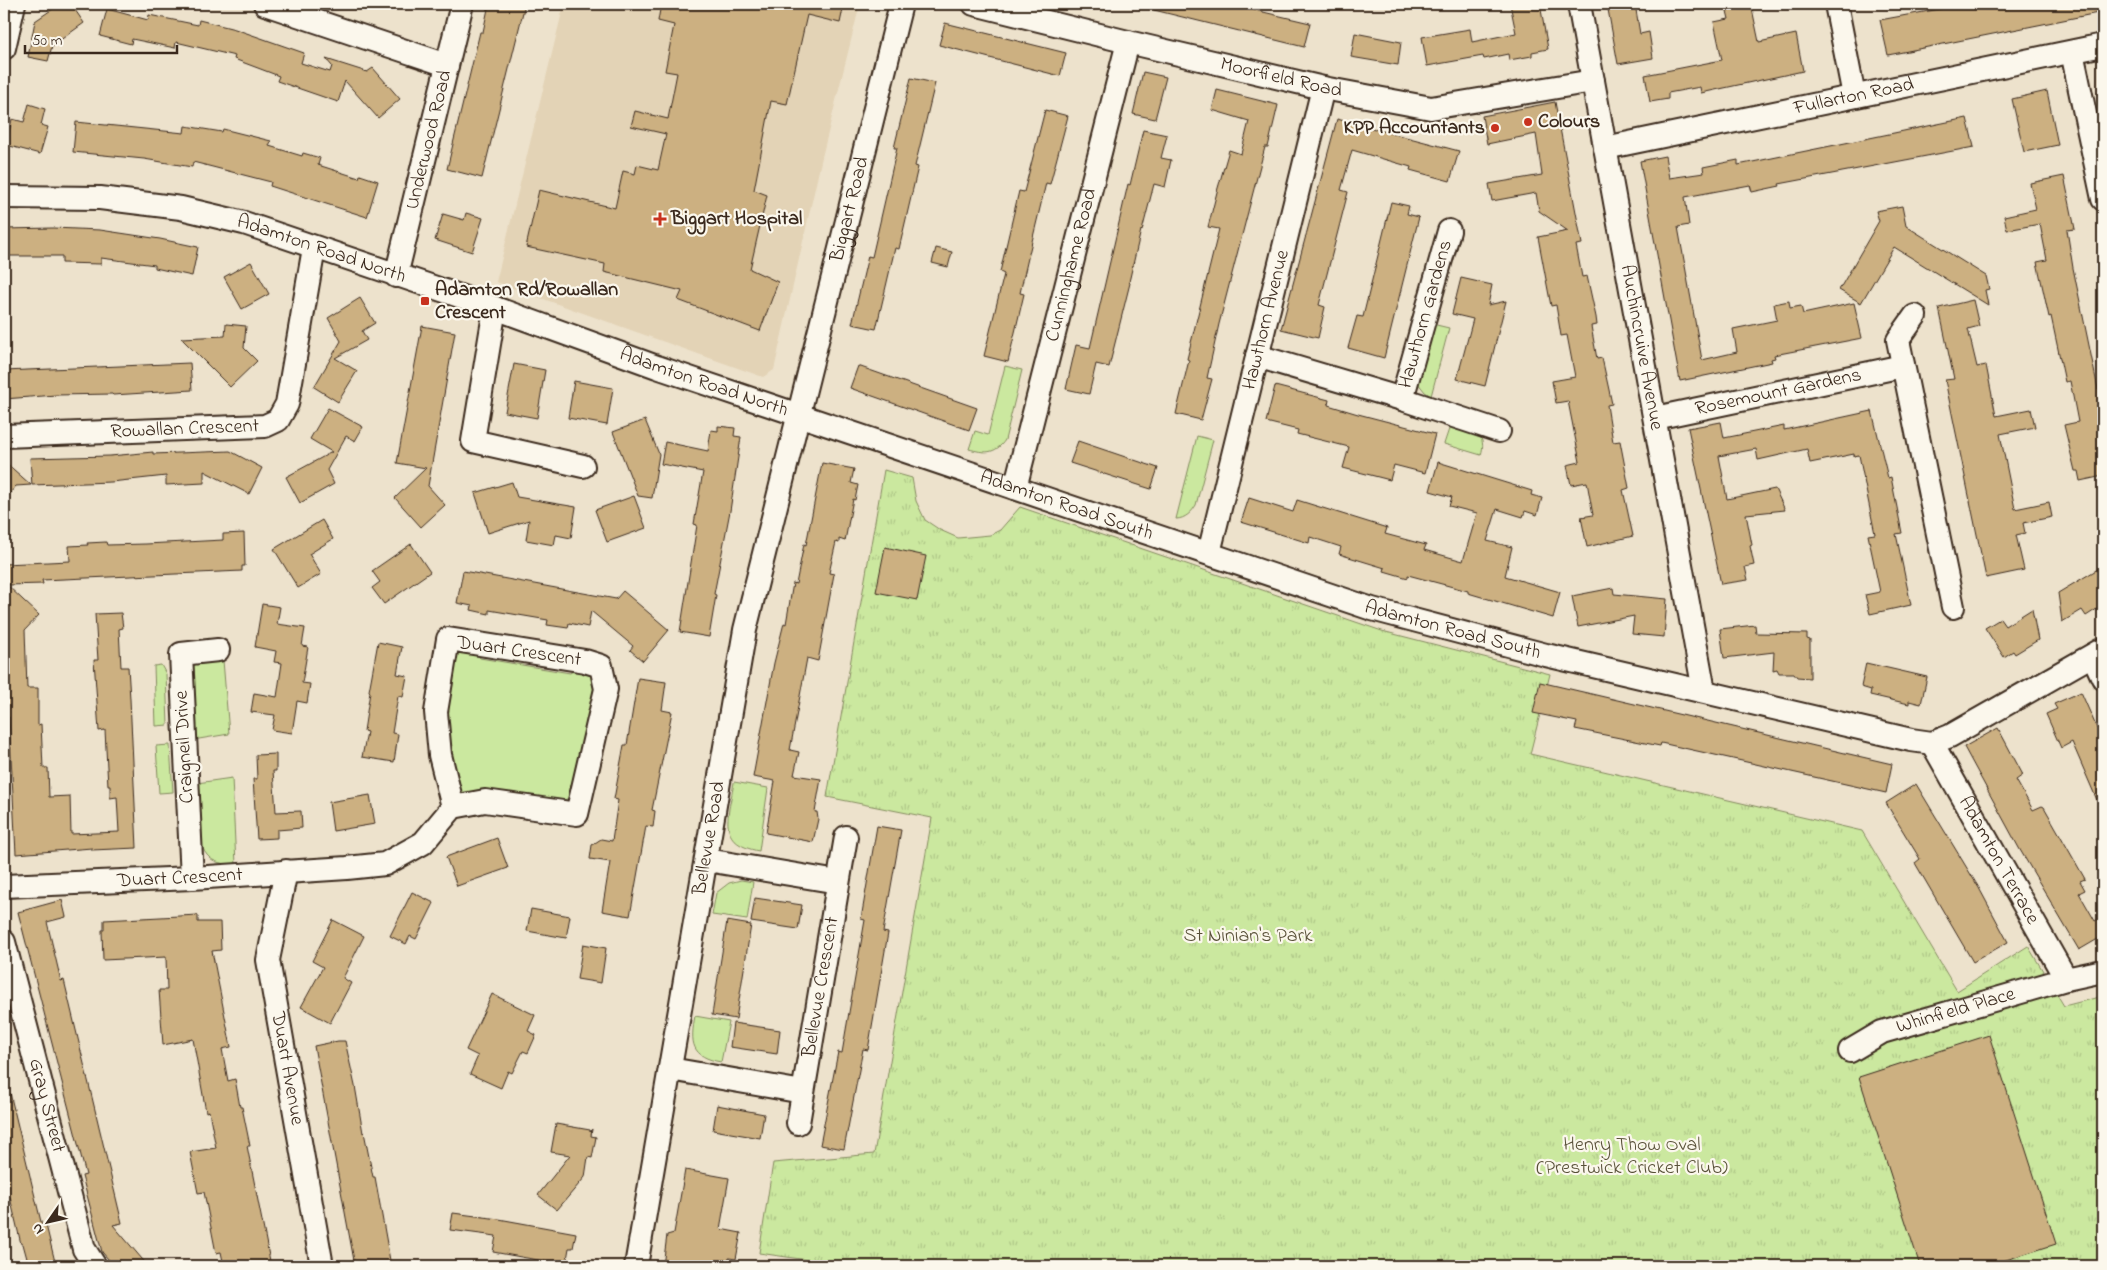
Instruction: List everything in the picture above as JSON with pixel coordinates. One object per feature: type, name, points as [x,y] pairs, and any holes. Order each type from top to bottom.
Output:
[{"type":"street","points":[[4,48],[14,4]]},
{"type":"street","points":[[265,4],[447,65]]},
{"type":"street","name":"Underwood Road","points":[[396,276],[462,4]]},
{"type":"street","name":"Biggart Road","points":[[798,415],[901,4]]},
{"type":"street","name":"Moorfield Road","points":[[974,4],[1323,88],[1431,108],[1593,81]]},
{"type":"street","name":"Auchincruive Avenue","points":[[1579,4],[1704,690]]},
{"type":"street","points":[[1836,4],[1854,96]]},
{"type":"street","name":"Cunninghame Road","points":[[1015,488],[1128,42]]},
{"type":"street","name":"Fullarton Road","points":[[1605,148],[2103,46]]},
{"type":"street","points":[[2072,52],[2103,199]]},
{"type":"street","name":"Hawthorn Avenue","points":[[1209,553],[1323,88]]},
{"type":"street","name":"Adamton Road North","points":[[4,197],[100,198],[181,208],[244,223],[495,308],[657,367],[798,415]]},
{"type":"street","name":"Hawthorn Gardens","points":[[1402,399],[1449,231]]},
{"type":"street","name":"Rowallan Crescent","points":[[4,436],[264,426],[278,420],[287,404],[314,248]]},
{"type":"street","points":[[495,308],[473,441],[583,466]]},
{"type":"street","points":[[1915,316],[1898,340],[1953,607]]},
{"type":"street","name":"Hawthorn Gardens","points":[[1258,356],[1402,399],[1499,431]]},
{"type":"street","name":"Rosemount Gardens","points":[[1655,418],[1903,366]]},
{"type":"street","name":"Adamton Road South","points":[[798,415],[1209,553],[1372,610],[1546,655],[1704,690],[1911,740],[1932,742]]},
{"type":"street","name":"Bellevue Road","points":[[636,1266],[744,630],[798,415]]},
{"type":"street","name":"Duart Crescent","points":[[4,886],[192,878],[385,864],[423,843],[453,807],[485,801],[577,814],[606,689],[601,666],[584,661],[448,639],[436,712],[440,755],[453,807]]},
{"type":"street","name":"Craigneil Drive","points":[[192,878],[180,654],[218,650]]},
{"type":"street","points":[[1932,742],[1970,725],[2098,653],[2103,678]]},
{"type":"street","name":"Adamton Terrace","points":[[1932,742],[2066,979]]},
{"type":"street","name":"Bellevue Crescent","points":[[798,1123],[846,837]]},
{"type":"street","points":[[706,860],[838,882]]},
{"type":"street","name":"Duart Avenue","points":[[286,870],[268,960],[322,1266]]},
{"type":"street","name":"Gray Street","points":[[4,942],[84,1248],[95,1266]]},
{"type":"street","name":"Whinfield Place","points":[[1850,1051],[1882,1032],[2066,979],[2103,971]]},
{"type":"street","points":[[670,1069],[803,1092]]},
{"type":"shaded area","name":"Biggart Hospital","points":[[564,4],[860,4],[822,157],[774,370],[763,377],[496,282]]},
{"type":"green space","points":[[1428,323],[1449,328],[1431,396],[1417,382]]},
{"type":"green space","points":[[1005,366],[1022,370],[1005,440],[997,448],[989,452],[969,449],[975,431],[988,435]]},
{"type":"green space","points":[[1451,423],[1477,431],[1482,443],[1481,455],[1444,444]]},
{"type":"green space","points":[[1197,436],[1213,440],[1196,505],[1188,515],[1176,519]]},
{"type":"green space","name":"St Ninian's Park","points":[[884,470],[912,478],[916,501],[925,520],[940,530],[958,538],[990,535],[1000,530],[1020,507],[1382,631],[1550,674],[1530,754],[1862,831],[1957,991],[2028,946],[2064,1006],[2103,996],[2103,1266],[849,1266],[759,1253],[773,1163],[874,1154],[932,818],[827,797]]},
{"type":"green space","points":[[459,649],[475,650],[480,658],[570,673],[577,668],[590,670],[597,682],[575,791],[567,799],[556,802],[457,797],[442,714],[452,654]]},
{"type":"green space","points":[[223,660],[229,734],[193,740],[192,667],[196,663]]},
{"type":"green space","points":[[161,665],[166,674],[168,725],[156,726],[154,666]]},
{"type":"green space","points":[[170,745],[173,792],[159,793],[156,746]]},
{"type":"green space","points":[[232,778],[236,865],[219,863],[210,858],[201,843],[198,823],[197,783]]},
{"type":"green space","points":[[734,782],[768,788],[759,851],[745,847],[730,834],[728,816]]},
{"type":"green space","points":[[741,880],[753,882],[747,920],[712,915],[716,893],[729,883]]},
{"type":"green space","points":[[695,1016],[729,1022],[721,1062],[704,1056],[695,1047],[693,1034]]},
{"type":"building","points":[[60,4],[71,4],[84,23],[52,46],[48,61],[28,57],[35,21]]},
{"type":"building","points":[[489,4],[525,4],[482,178],[447,169],[480,32],[483,32]]},
{"type":"building","points":[[661,4],[844,4],[840,23],[807,15],[787,104],[771,101],[754,190],[767,195],[750,269],[778,282],[760,331],[678,300],[682,291],[604,272],[605,264],[526,247],[539,190],[615,208],[623,171],[635,174],[637,165],[658,170],[666,134],[631,126],[635,111],[668,119],[677,73],[665,71],[674,25],[658,21]]},
{"type":"building","points":[[1155,4],[1229,4],[1310,23],[1304,47],[1154,10]]},
{"type":"building","points":[[1510,4],[1540,4],[1548,49],[1532,52],[1532,56],[1509,60],[1508,54],[1484,59],[1483,56],[1427,66],[1422,37],[1470,29],[1472,42],[1516,33]]},
{"type":"building","points":[[1607,4],[1635,4],[1640,34],[1649,32],[1653,58],[1618,64]]},
{"type":"building","points":[[1751,4],[1759,42],[1796,34],[1803,71],[1701,93],[1700,87],[1668,93],[1668,99],[1650,102],[1645,75],[1722,60],[1714,22],[1729,19],[1726,7]]},
{"type":"building","points":[[1967,4],[2103,4],[2103,12],[1888,55],[1880,20]]},
{"type":"building","points":[[107,9],[148,20],[149,15],[198,25],[199,20],[235,29],[304,53],[301,63],[330,72],[332,66],[326,59],[367,72],[373,68],[400,99],[378,118],[345,81],[338,102],[277,81],[279,76],[234,59],[235,56],[176,42],[175,48],[132,39],[131,44],[100,36]]},
{"type":"building","points":[[945,23],[1066,53],[1060,76],[939,45]]},
{"type":"building","points":[[1355,33],[1401,42],[1398,65],[1351,57]]},
{"type":"building","points":[[1143,72],[1166,77],[1155,119],[1133,114]]},
{"type":"building","points":[[911,78],[935,83],[915,166],[918,167],[899,249],[895,248],[876,329],[852,324],[868,256],[872,257],[897,148],[894,148]]},
{"type":"building","points":[[1217,90],[1278,105],[1268,147],[1265,147],[1219,324],[1207,378],[1212,379],[1201,420],[1176,414],[1189,360],[1187,359],[1219,229],[1208,227],[1229,150],[1241,154],[1249,121],[1212,110]]},
{"type":"building","points":[[2047,91],[2058,145],[2024,152],[2012,99]]},
{"type":"building","points":[[1555,102],[1582,244],[1576,245],[1582,277],[1587,276],[1596,317],[1597,325],[1591,326],[1597,359],[1602,358],[1612,404],[1607,405],[1613,442],[1620,441],[1629,488],[1623,490],[1633,536],[1587,547],[1581,517],[1593,515],[1587,482],[1571,485],[1567,465],[1580,462],[1568,401],[1556,403],[1552,381],[1575,377],[1567,335],[1561,336],[1556,305],[1551,306],[1538,237],[1568,231],[1539,211],[1536,193],[1492,201],[1489,184],[1542,175],[1536,134],[1487,144],[1482,116]]},
{"type":"building","points":[[29,104],[45,109],[41,125],[48,127],[40,154],[6,145],[12,119],[24,122]]},
{"type":"building","points":[[1045,110],[1068,116],[1050,184],[1046,183],[1020,293],[1024,294],[1008,362],[984,356],[1004,274],[1000,272],[1019,191],[1024,192]]},
{"type":"building","points":[[1967,118],[1974,147],[1779,184],[1780,186],[1752,192],[1750,185],[1685,197],[1689,225],[1678,227],[1702,360],[1737,352],[1733,329],[1777,320],[1774,304],[1789,301],[1790,308],[1801,306],[1803,314],[1854,303],[1862,338],[1774,355],[1775,358],[1771,359],[1772,362],[1680,381],[1640,161],[1665,156],[1669,178],[1704,173],[1703,167],[1738,160],[1738,165]]},
{"type":"building","points":[[1337,119],[1459,151],[1450,181],[1410,170],[1411,167],[1352,150],[1341,190],[1348,192],[1319,305],[1325,307],[1318,338],[1281,329]]},
{"type":"building","points":[[76,122],[184,133],[185,126],[222,132],[223,129],[271,141],[269,146],[302,156],[303,153],[320,158],[318,165],[359,178],[360,175],[378,181],[367,217],[270,186],[271,182],[193,162],[192,167],[144,159],[73,152]]},
{"type":"building","points":[[1143,130],[1167,135],[1161,158],[1171,160],[1165,187],[1154,184],[1141,230],[1109,367],[1096,364],[1089,394],[1066,389],[1076,345],[1090,348],[1128,184],[1130,185]]},
{"type":"building","points":[[2064,176],[2075,229],[2067,230],[2073,268],[2098,389],[2103,388],[2103,476],[2080,481],[2078,471],[2075,471],[2064,425],[2078,422],[2070,381],[2065,382],[2037,262],[2047,260],[2040,224],[2007,230],[2004,216],[2036,209],[2030,183]]},
{"type":"building","points":[[1391,202],[1409,206],[1407,214],[1419,217],[1384,358],[1348,348],[1357,316],[1363,317]]},
{"type":"building","points":[[1902,206],[1906,226],[1986,276],[1989,289],[1985,290],[1988,305],[1894,247],[1861,303],[1839,290],[1879,221],[1876,211]]},
{"type":"building","points":[[466,213],[483,218],[472,252],[435,240],[443,214],[464,220]]},
{"type":"building","points":[[53,228],[100,230],[198,247],[192,276],[155,268],[155,265],[101,258],[101,264],[62,263],[62,256],[4,256],[4,229]]},
{"type":"building","points":[[936,248],[952,252],[948,267],[932,263]]},
{"type":"building","points":[[251,262],[269,294],[242,309],[224,277]]},
{"type":"building","points":[[1461,278],[1492,285],[1488,305],[1506,301],[1485,386],[1457,379],[1473,319],[1452,314]]},
{"type":"building","points":[[360,298],[375,323],[362,331],[367,340],[335,358],[357,371],[338,402],[314,387],[341,341],[328,318]]},
{"type":"building","points":[[1973,300],[1979,326],[1968,329],[1977,367],[1986,365],[1996,416],[2031,409],[2035,427],[2000,434],[2015,509],[2049,502],[2052,517],[2023,523],[2025,533],[2016,535],[2024,570],[1986,578],[1945,380],[1954,379],[1939,308]]},
{"type":"building","points":[[226,324],[246,326],[244,348],[257,361],[230,387],[181,338],[225,336]]},
{"type":"building","points":[[422,326],[455,332],[428,486],[445,505],[421,527],[395,498],[426,468],[397,463]]},
{"type":"building","points":[[190,363],[192,390],[113,395],[56,395],[4,399],[4,371]]},
{"type":"building","points":[[514,364],[545,370],[537,418],[505,412]]},
{"type":"building","points":[[858,366],[977,408],[969,430],[850,388]]},
{"type":"building","points":[[574,381],[613,388],[607,425],[568,418]]},
{"type":"building","points":[[1275,386],[1329,400],[1328,405],[1358,414],[1435,434],[1425,473],[1394,465],[1390,480],[1343,468],[1349,447],[1297,434],[1298,430],[1266,422]]},
{"type":"building","points":[[328,408],[363,427],[355,441],[346,436],[327,470],[334,484],[300,503],[286,477],[332,452],[310,439]]},
{"type":"building","points":[[1872,411],[1888,478],[1891,477],[1902,533],[1896,534],[1911,605],[1870,614],[1865,595],[1880,592],[1868,535],[1875,534],[1859,455],[1854,456],[1854,454],[1810,463],[1807,449],[1758,460],[1756,449],[1719,456],[1727,499],[1775,489],[1785,510],[1746,514],[1754,565],[1745,567],[1748,580],[1721,584],[1688,428],[1721,422],[1724,438],[1784,426],[1784,430]]},
{"type":"building","points":[[645,420],[659,454],[652,498],[638,496],[613,432]]},
{"type":"building","points":[[718,426],[735,428],[734,436],[741,437],[730,511],[714,594],[716,595],[709,637],[680,632],[697,525],[694,524],[703,472],[661,464],[665,442],[708,451],[711,430],[718,431]]},
{"type":"building","points":[[1078,441],[1158,468],[1151,489],[1070,463]]},
{"type":"building","points":[[230,451],[262,468],[249,494],[204,471],[204,483],[166,485],[166,476],[111,482],[32,485],[30,458],[110,456],[153,452],[153,454]]},
{"type":"building","points":[[4,461],[31,485],[16,486],[4,500]]},
{"type":"building","points":[[1438,462],[1532,491],[1531,495],[1542,498],[1537,515],[1525,511],[1523,517],[1497,509],[1487,541],[1512,547],[1505,576],[1560,592],[1553,618],[1468,593],[1468,591],[1408,575],[1408,578],[1384,571],[1385,568],[1339,554],[1341,547],[1310,537],[1309,543],[1241,522],[1249,498],[1293,512],[1297,500],[1387,528],[1385,534],[1426,545],[1424,550],[1463,561],[1477,513],[1449,506],[1452,497],[1430,491]]},
{"type":"building","points":[[822,463],[854,469],[851,483],[858,485],[855,500],[853,499],[845,541],[839,539],[839,543],[836,542],[829,573],[834,574],[818,661],[807,658],[790,750],[799,752],[794,775],[821,779],[815,812],[817,812],[818,819],[813,842],[766,833],[775,781],[753,777],[774,663],[784,623],[786,624],[793,583],[796,584],[804,544],[806,545]]},
{"type":"building","points":[[512,482],[517,497],[576,507],[571,538],[556,535],[554,545],[526,540],[529,520],[488,533],[475,493]]},
{"type":"building","points":[[634,496],[646,528],[607,542],[595,510]]},
{"type":"building","points":[[322,520],[333,539],[309,554],[321,574],[298,588],[274,549]]},
{"type":"building","points":[[244,533],[245,566],[242,566],[242,571],[42,580],[43,584],[7,585],[39,615],[25,630],[27,688],[38,688],[38,725],[41,724],[43,768],[48,768],[49,797],[70,796],[71,834],[119,832],[117,797],[110,798],[110,786],[108,786],[105,730],[99,731],[94,660],[98,660],[95,614],[121,613],[123,628],[119,629],[121,667],[128,667],[137,848],[92,850],[92,848],[16,854],[9,717],[4,717],[4,564],[70,561],[69,546],[88,545],[87,543],[106,542],[107,545],[223,540],[223,534]]},
{"type":"building","points":[[411,544],[430,572],[384,604],[372,588],[380,582],[372,571]]},
{"type":"building","points":[[885,547],[926,556],[917,600],[876,592]]},
{"type":"building","points":[[2103,566],[2103,605],[2086,616],[2082,610],[2062,622],[2058,593]]},
{"type":"building","points":[[463,571],[616,599],[623,591],[669,630],[643,661],[630,650],[633,646],[591,611],[588,627],[569,623],[568,628],[547,625],[548,620],[489,610],[489,614],[471,610],[472,606],[457,603]]},
{"type":"building","points":[[1613,588],[1614,594],[1667,599],[1664,637],[1632,634],[1634,616],[1578,627],[1572,596]]},
{"type":"building","points":[[262,604],[280,607],[277,624],[305,628],[302,646],[308,647],[302,683],[310,684],[307,703],[297,701],[292,733],[272,730],[275,715],[251,712],[254,693],[277,697],[282,663],[274,662],[276,651],[255,647]]},
{"type":"building","points":[[2032,609],[2038,640],[2015,654],[2013,651],[2004,657],[1985,628],[2000,619],[2005,626]]},
{"type":"building","points":[[1755,625],[1756,633],[1807,634],[1807,639],[1810,640],[1810,678],[1797,677],[1794,673],[1779,673],[1777,669],[1773,670],[1774,652],[1724,658],[1720,629]]},
{"type":"building","points":[[378,642],[402,647],[397,674],[407,676],[403,697],[398,696],[392,733],[398,734],[394,762],[362,757],[367,732],[364,731],[369,691]]},
{"type":"building","points":[[1866,663],[1927,677],[1921,704],[1909,701],[1909,704],[1870,695],[1871,690],[1861,687]]},
{"type":"building","points":[[638,678],[666,682],[662,710],[672,712],[652,810],[655,811],[653,827],[646,826],[630,916],[602,911],[610,862],[590,859],[592,845],[601,839],[612,841],[618,800],[614,799],[624,745],[627,745]]},
{"type":"building","points":[[1540,682],[1892,764],[1886,793],[1661,743],[1660,746],[1575,729],[1577,722],[1533,713]]},
{"type":"building","points":[[2081,692],[2103,742],[2103,814],[2072,742],[2061,748],[2046,714],[2057,709],[2054,704]]},
{"type":"building","points":[[1998,728],[2023,775],[2016,780],[2033,810],[2044,807],[2085,879],[2080,881],[2085,890],[2079,893],[2095,921],[2103,916],[2103,936],[2079,950],[2019,848],[1964,747]]},
{"type":"building","points":[[276,754],[276,771],[273,771],[276,812],[301,811],[302,828],[277,830],[277,838],[257,839],[253,779],[257,779],[256,755]]},
{"type":"building","points":[[1916,784],[1979,888],[2008,942],[1973,962],[1915,863],[1920,859],[1886,803]]},
{"type":"building","points":[[370,795],[375,824],[333,831],[329,802]]},
{"type":"building","points":[[877,826],[901,830],[883,932],[888,933],[868,1050],[863,1049],[844,1149],[820,1145],[838,1052],[842,1053],[865,920],[861,919]]},
{"type":"building","points":[[497,838],[508,868],[457,886],[446,857]]},
{"type":"building","points":[[412,892],[434,903],[416,939],[410,936],[406,944],[390,936]]},
{"type":"building","points":[[755,898],[802,905],[798,929],[751,922]]},
{"type":"building","points":[[62,900],[66,917],[47,922],[61,981],[64,980],[122,1223],[113,1225],[148,1266],[114,1266],[102,1252],[82,1176],[86,1175],[18,912]]},
{"type":"building","points":[[531,909],[570,916],[566,938],[527,931]]},
{"type":"building","points":[[198,915],[198,922],[220,922],[221,950],[212,951],[231,1047],[222,1049],[228,1081],[235,1079],[240,1107],[242,1107],[250,1146],[247,1146],[271,1266],[224,1266],[221,1252],[216,1253],[204,1192],[198,1193],[190,1152],[216,1148],[209,1111],[206,1112],[193,1039],[163,1045],[159,990],[167,990],[166,957],[103,960],[102,930],[104,930],[104,920]]},
{"type":"building","points":[[333,920],[364,936],[343,978],[351,983],[330,1023],[301,1007],[323,967],[312,961]]},
{"type":"building","points":[[727,921],[751,925],[736,1019],[712,1015]]},
{"type":"building","points":[[583,944],[606,948],[601,983],[577,979]]},
{"type":"building","points":[[492,994],[535,1015],[528,1031],[536,1035],[528,1053],[523,1051],[512,1073],[508,1071],[501,1088],[470,1074],[478,1056],[466,1050]]},
{"type":"building","points":[[733,1023],[780,1030],[777,1054],[730,1047]]},
{"type":"building","points":[[1989,1035],[2056,1244],[1987,1266],[1920,1266],[1859,1077]]},
{"type":"building","points":[[345,1041],[363,1133],[373,1177],[375,1177],[391,1266],[355,1266],[314,1046]]},
{"type":"building","points":[[10,1093],[42,1226],[46,1225],[56,1266],[29,1266],[23,1244],[21,1244],[10,1197],[4,1199],[4,1094]]},
{"type":"building","points":[[717,1105],[764,1114],[760,1138],[713,1130]]},
{"type":"building","points":[[556,1124],[590,1130],[590,1132],[592,1129],[591,1136],[596,1137],[592,1158],[588,1157],[585,1177],[557,1210],[538,1195],[570,1155],[551,1152]]},
{"type":"building","points":[[685,1170],[729,1178],[720,1229],[741,1233],[736,1259],[729,1258],[728,1266],[663,1266],[667,1235],[674,1233]]},
{"type":"building","points":[[453,1213],[576,1233],[573,1248],[569,1248],[566,1265],[493,1252],[496,1236],[450,1230]]},
{"type":"place","name":"Colours","points":[[1528,122]]},
{"type":"place","name":"KPP Accountants","points":[[1495,128]]},
{"type":"place","name":"Biggart Hospital","points":[[660,219]]},
{"type":"place","name":"Adamton Rd/Rowallan Crescent","points":[[425,301]]},
{"type":"park label","name":"Henry Thow Oval (Prestwick Cricket Club)","points":[[1632,1156]]}]
